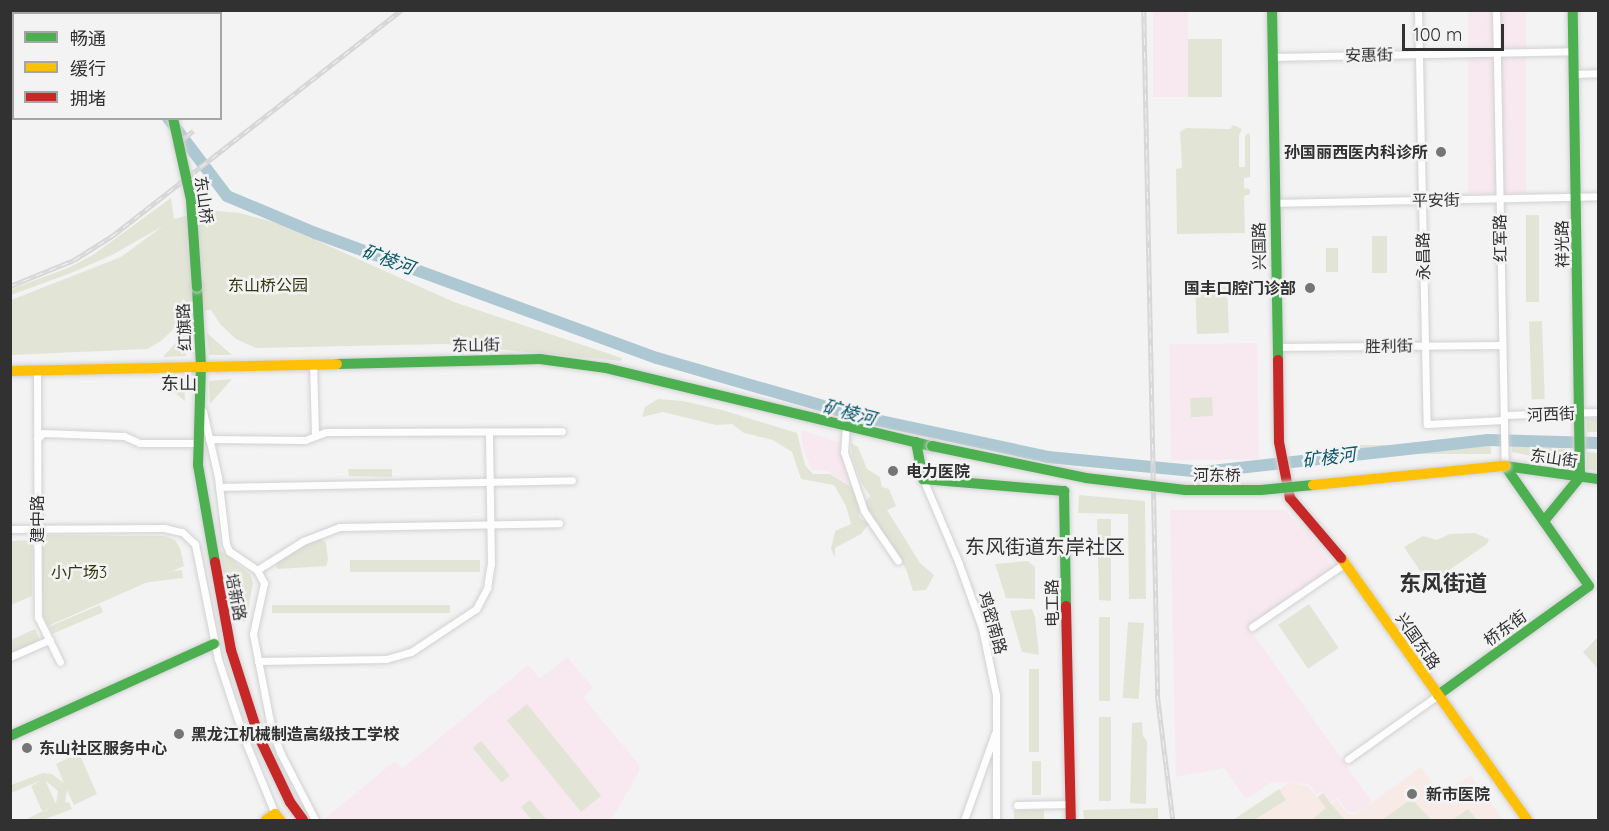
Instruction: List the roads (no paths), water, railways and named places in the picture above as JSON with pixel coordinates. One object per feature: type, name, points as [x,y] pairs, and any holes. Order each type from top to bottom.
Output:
[{"type":"main road","name":"兴国路","points":[[1272,10],[1276,347],[1279,442],[1286,479]]},
{"type":"main road","name":"祥光路","points":[[1573,10],[1580,477]]},
{"type":"main road","name":"东山桥","points":[[173,120],[191,200],[196,287]]},
{"type":"main road","name":"红旗路","points":[[196,287],[201,365]]},
{"type":"main road","name":"东山街","points":[[10,371],[540,359],[606,368],[932,446]]},
{"type":"main road","name":"培新路","points":[[201,365],[200,400],[204,441],[201,490],[231,650],[259,737],[290,802],[303,820]]},
{"type":"main road","name":"鸡密南路","points":[[916,442],[923,479]]},
{"type":"main road","name":"河东桥","points":[[932,446],[1086,478],[1185,490],[1261,490],[1504,463]]},
{"type":"main road","name":"东山街","points":[[1504,463],[1599,479]]},
{"type":"main road","points":[[1504,463],[1544,521],[1561,497],[1580,477]]},
{"type":"main road","name":"电工路","points":[[923,479],[1064,491],[1071,820]]},
{"type":"main road","name":"兴国东路","points":[[1286,479],[1291,500],[1345,564],[1527,820]]},
{"type":"main road","name":"桥东街","points":[[1438,695],[1589,586],[1544,521]]},
{"type":"main road","points":[[10,736],[214,644]]},
{"type":"street","name":"永昌路","points":[[1418,10],[1427,424],[1504,417]]},
{"type":"street","name":"红军路","points":[[1496,10],[1504,463]]},
{"type":"street","name":"安惠街","points":[[1272,57],[1574,51]]},
{"type":"street","points":[[1574,74],[1599,73]]},
{"type":"street","name":"平安街","points":[[1274,203],[1599,196]]},
{"type":"street","name":"胜利街","points":[[1276,347],[1502,345]]},
{"type":"street","points":[[313,363],[315,436]]},
{"type":"street","name":"建中路","points":[[37,370],[38,617],[60,662]]},
{"type":"street","name":"河西街","points":[[1504,417],[1599,412]]},
{"type":"street","points":[[846,425],[844,452],[864,511],[898,561]]},
{"type":"street","points":[[37,439],[43,433],[124,436],[140,443],[305,440],[326,432],[562,431]]},
{"type":"street","points":[[258,662],[380,660],[411,652],[476,609],[487,588],[491,564],[489,432]]},
{"type":"street","points":[[204,441],[219,488],[225,544],[229,551],[256,570],[264,583],[254,634],[258,662],[274,736],[315,820]]},
{"type":"street","name":"鸡密南路","points":[[923,479],[959,564],[982,628],[996,695],[998,725],[996,820]]},
{"type":"street","points":[[219,488],[572,480]]},
{"type":"street","points":[[256,570],[303,541],[339,527],[559,523]]},
{"type":"street","points":[[10,528],[164,528],[182,532],[195,544],[214,644],[244,738],[274,818]]},
{"type":"street","points":[[1252,627],[1345,564]]},
{"type":"street","points":[[10,657],[49,640]]},
{"type":"street","points":[[1348,759],[1438,695]]},
{"type":"street","points":[[964,820],[998,725]]},
{"type":"street","points":[[1017,805],[1071,804]]},
{"type":"waterway","name":"矿棱河","points":[[170,120],[227,196],[315,233],[657,358],[862,417],[1048,457],[1203,472],[1488,440],[1598,443]]},
{"type":"railway","points":[[10,286],[74,260],[112,236],[401,10]]},
{"type":"railway","points":[[1144,10],[1158,699],[1173,820]]},
{"type":"railway","points":[[173,147],[193,131]]},
{"type":"place","name":"孙国丽西医内科诊所","points":[[1441,152]]},
{"type":"place","name":"国丰口腔门诊部","points":[[1310,288]]},
{"type":"place","name":"电力医院","points":[[893,471]]},
{"type":"place","name":"黑龙江机械制造高级技工学校","points":[[179,734]]},
{"type":"place","name":"东山社区服务中心","points":[[27,748]]},
{"type":"place","name":"新市医院","points":[[1412,794]]},
{"type":"district","name":"东山","points":[[179,384]]},
{"type":"district","name":"东风街道东岸社区","points":[[1045,546]]},
{"type":"district","name":"东风街道","points":[[1443,584]]},
{"type":"park label","name":"东山桥公园","points":[[268,285]]},
{"type":"park label","name":"小广场3","points":[[79,572]]}]
